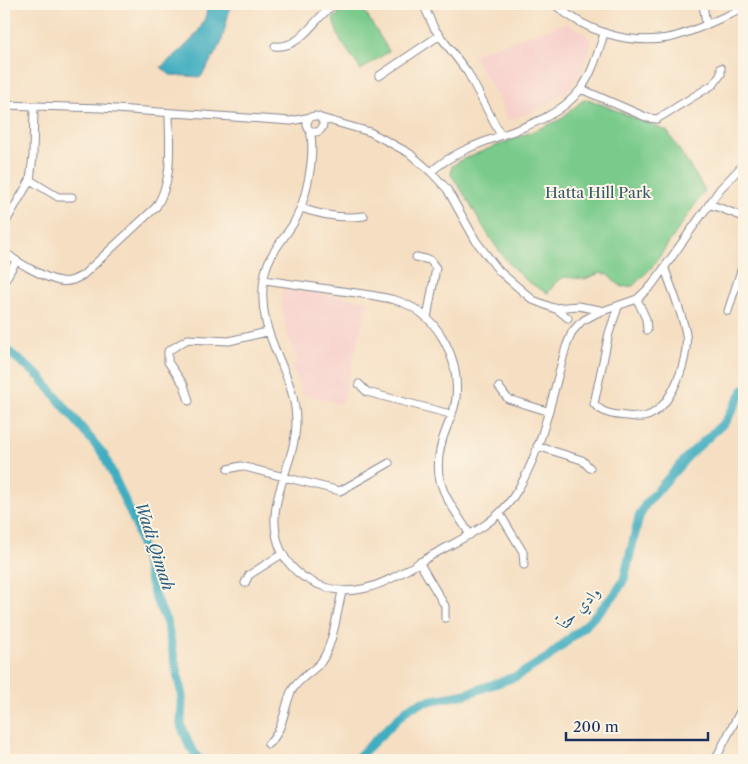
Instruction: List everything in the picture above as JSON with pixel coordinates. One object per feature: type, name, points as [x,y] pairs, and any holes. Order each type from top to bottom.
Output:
[{"type":"street","points":[[275,46],[284,47],[300,38],[313,22],[335,4]]},
{"type":"street","points":[[423,4],[440,35],[468,73],[500,134]]},
{"type":"street","points":[[703,4],[706,24]]},
{"type":"street","points":[[558,5],[604,34],[633,39],[668,38],[744,9]]},
{"type":"street","points":[[431,172],[450,157],[555,112],[581,89],[591,71],[604,34]]},
{"type":"street","points":[[379,76],[440,35]]},
{"type":"street","points":[[581,89],[648,118],[657,119],[714,84],[721,74],[721,68]]},
{"type":"street","points":[[4,105],[291,121],[311,117],[321,118],[388,140],[410,152],[447,190],[476,241],[499,271],[533,300],[554,308],[575,324],[603,311],[637,299],[665,269],[709,204],[744,164]]},
{"type":"street","points":[[4,225],[30,180],[33,156],[34,106]]},
{"type":"street","points":[[4,250],[16,261],[54,280],[72,281],[83,275],[156,207],[162,197],[169,176],[169,113]]},
{"type":"street","points":[[311,117],[308,122],[312,147]]},
{"type":"street","points":[[321,118],[324,124],[312,147],[301,208],[293,224],[269,258],[262,296],[267,332],[288,380],[294,403],[295,439],[276,500],[274,528],[282,554],[303,577],[319,586],[342,592],[366,589],[470,534],[500,514],[526,477],[572,332],[582,322],[586,314],[581,307]]},
{"type":"street","points":[[291,121],[309,129],[320,130],[342,125]]},
{"type":"street","points":[[30,180],[58,197],[72,196]]},
{"type":"street","points":[[709,204],[744,217]]},
{"type":"street","points":[[301,208],[316,214],[354,218],[364,216]]},
{"type":"street","points":[[416,257],[430,260],[436,268],[427,318]]},
{"type":"street","points":[[4,282],[16,261]]},
{"type":"street","points":[[728,311],[744,261]]},
{"type":"street","points":[[618,307],[609,333],[594,404],[602,412],[641,418],[654,414],[665,404],[675,384],[685,355],[686,335],[665,269]]},
{"type":"street","points":[[264,280],[396,300],[427,318],[438,330],[449,350],[456,373],[456,400],[438,456],[438,476],[441,487],[470,534]]},
{"type":"street","points":[[637,299],[646,319],[647,330]]},
{"type":"street","points":[[554,308],[581,307],[603,311]]},
{"type":"street","points":[[572,308],[569,312],[572,332]]},
{"type":"street","points":[[189,401],[184,385],[168,362],[168,352],[188,339],[229,341],[267,332]]},
{"type":"street","points":[[359,384],[367,392],[450,414]]},
{"type":"street","points":[[499,387],[508,399],[547,411]]},
{"type":"street","points":[[537,446],[582,460],[590,468]]},
{"type":"street","points":[[228,469],[241,466],[340,491],[389,464]]},
{"type":"street","points":[[500,514],[523,552],[524,565]]},
{"type":"street","points":[[245,583],[249,575],[282,554]]},
{"type":"street","points":[[419,562],[445,606],[445,618]]},
{"type":"street","points":[[268,744],[276,736],[292,691],[300,679],[322,661],[332,633],[342,592]]},
{"type":"street","points":[[715,760],[744,704]]},
{"type":"shaded area","points":[[566,23],[587,35],[591,43],[580,74],[570,88],[554,101],[530,113],[510,120],[507,118],[497,95],[472,54]]},
{"type":"shaded area","points":[[282,288],[368,301],[342,404],[302,394],[292,366],[299,361],[289,340],[282,310]]},
{"type":"green space","points":[[347,4],[360,4],[389,51],[361,70],[339,38],[333,19],[339,14],[338,10]]},
{"type":"green space","name":"Hatta Hill Park","points":[[588,99],[667,131],[705,190],[653,266],[633,286],[622,287],[608,275],[600,273],[585,279],[564,277],[556,282],[548,293],[531,284],[504,257],[451,175],[452,166],[463,159],[559,120],[582,101]]},
{"type":"water","points":[[207,4],[231,4],[221,44],[201,77],[170,75],[161,67],[192,40],[198,32],[206,14]]},
{"type":"waterway","name":"Wadi Qimah","points":[[4,348],[40,377],[104,455],[136,525],[155,597],[167,623],[182,696],[181,725],[189,745],[199,760]]},
{"type":"waterway","name":"وادي حتّا","points":[[355,760],[409,708],[423,702],[466,694],[517,676],[547,658],[588,623],[616,593],[624,579],[639,517],[645,505],[688,456],[726,421],[744,389]]}]
